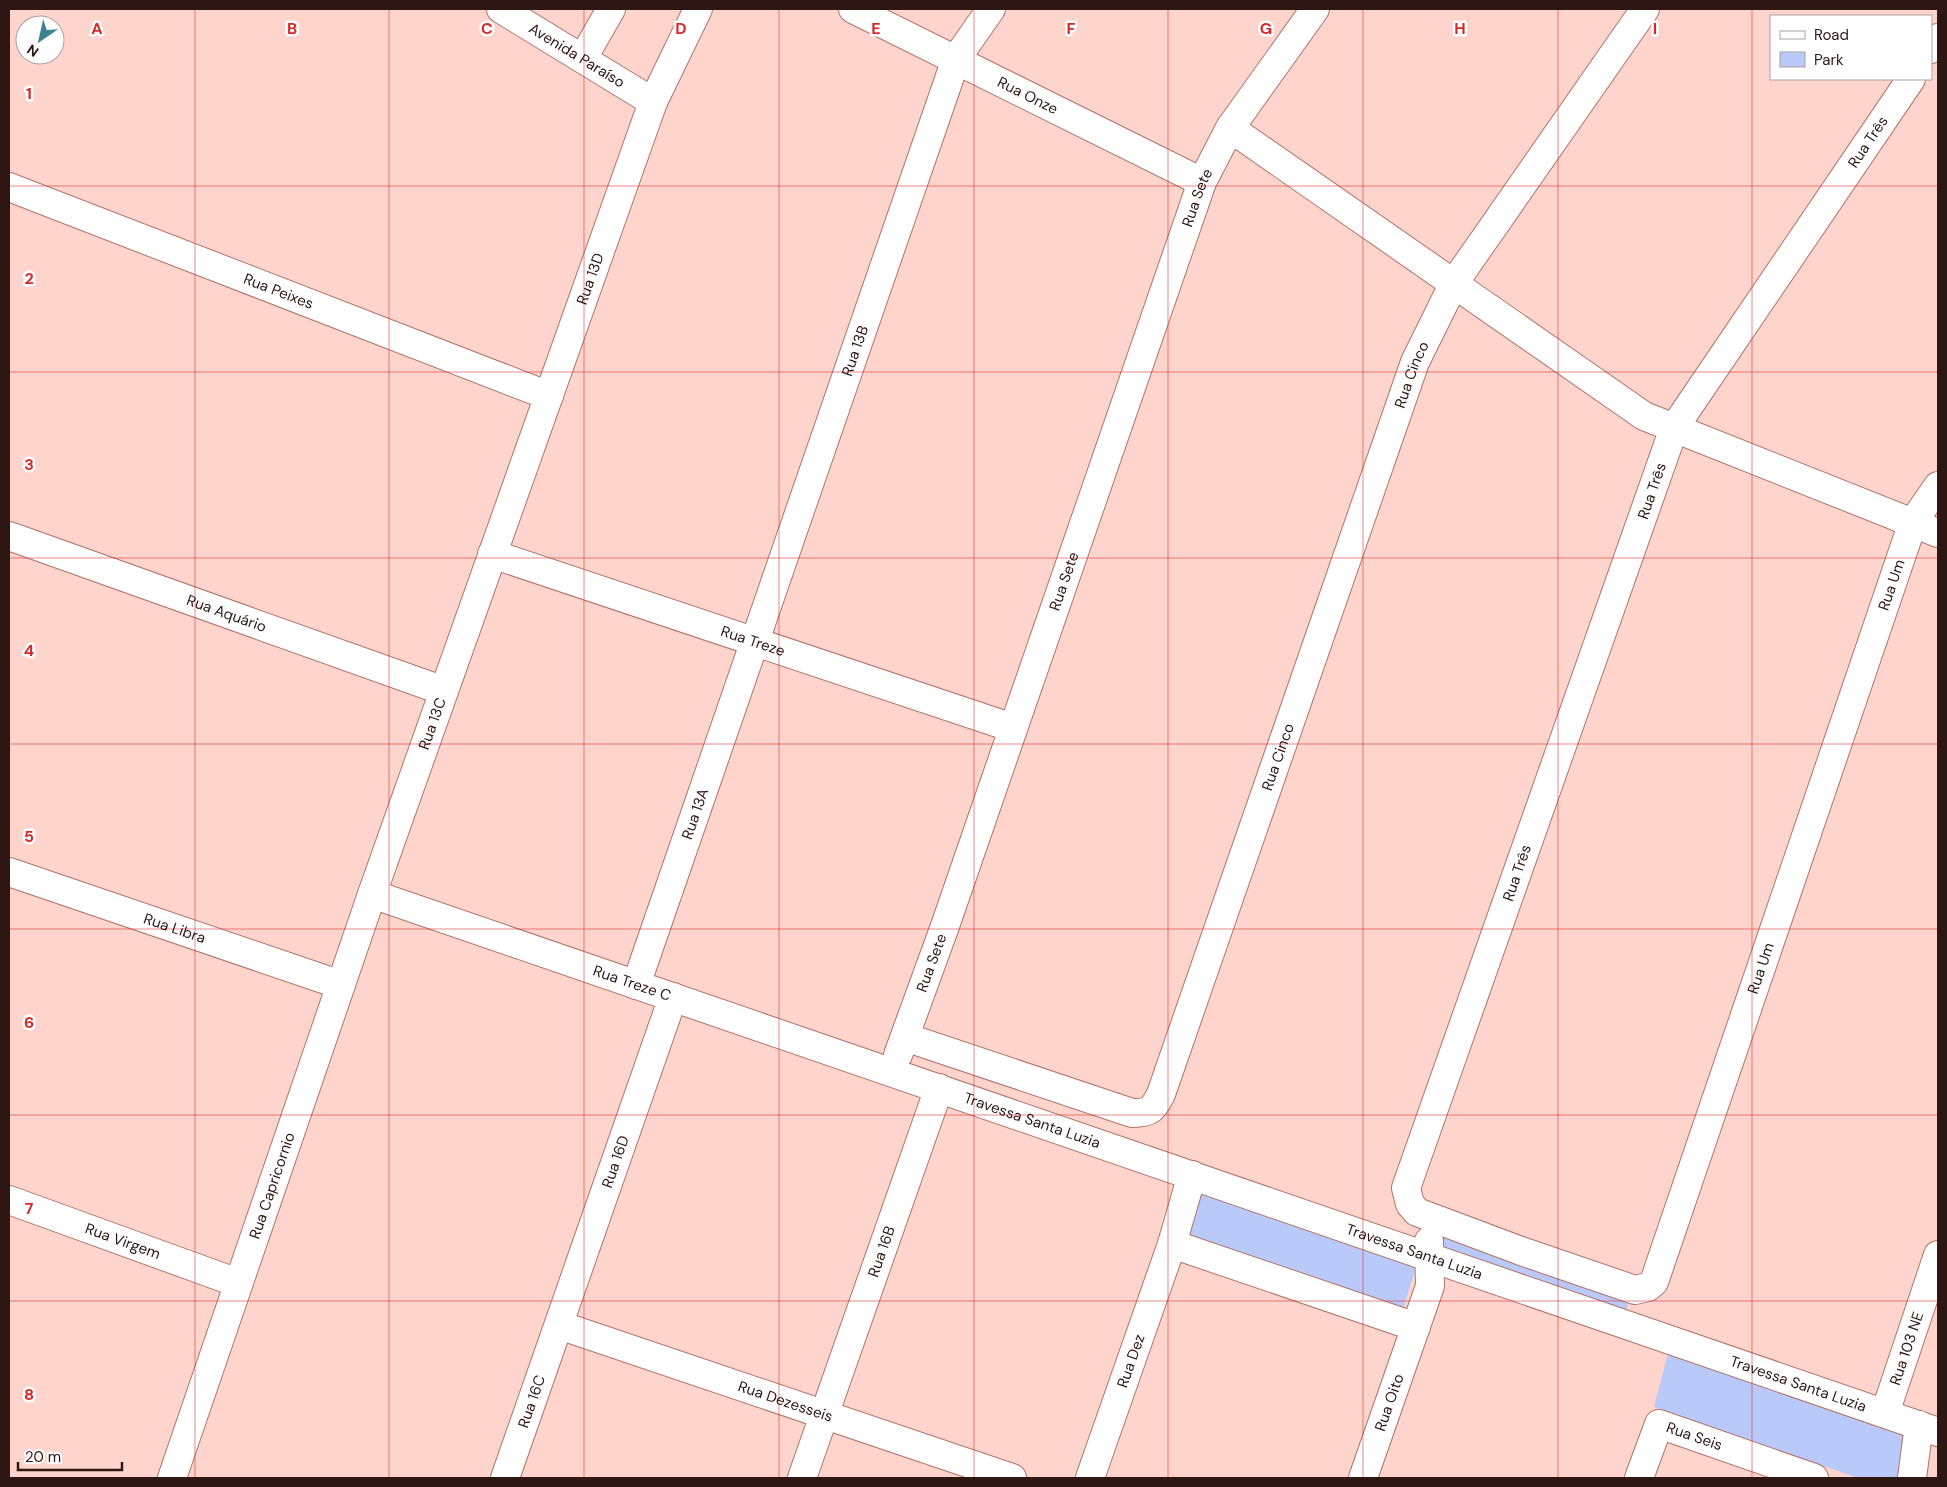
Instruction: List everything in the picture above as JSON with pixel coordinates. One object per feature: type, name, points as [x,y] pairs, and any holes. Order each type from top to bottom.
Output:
[{"type":"street","name":"Avenida Paraíso","points":[[502,9],[653,102]]},
{"type":"street","points":[[583,58],[611,9]]},
{"type":"street","name":"Rua 13D","points":[[492,554],[653,102],[698,9]]},
{"type":"street","name":"Rua Onze","points":[[853,9],[1202,182]]},
{"type":"street","name":"Rua 13B","points":[[754,641],[956,60],[991,9]]},
{"type":"street","name":"Rua Sete","points":[[892,1073],[945,926],[1202,182],[1230,128],[1315,9]]},
{"type":"street","name":"Rua Cinco","points":[[904,1037],[1132,1113],[1145,1113],[1154,1107],[1161,1094],[1415,362],[1454,283],[1645,9]]},
{"type":"street","name":"Rua Três","points":[[1635,1290],[1428,1217],[1417,1212],[1410,1204],[1406,1188],[1674,428],[1910,80]]},
{"type":"street","points":[[1230,128],[1644,416],[1938,533]]},
{"type":"street","name":"Rua Peixes","points":[[9,187],[549,396]]},
{"type":"street","name":"Rua Um","points":[[1635,1290],[1648,1286],[1654,1282],[1658,1275],[1913,522],[1938,486]]},
{"type":"street","name":"Rua Aquário","points":[[9,536],[444,691]]},
{"type":"street","name":"Rua Treze","points":[[492,554],[1013,728]]},
{"type":"street","name":"Rua 13C","points":[[372,894],[492,554]]},
{"type":"street","name":"Rua 13A","points":[[636,985],[754,641]]},
{"type":"street","name":"Rua Libra","points":[[9,872],[341,985]]},
{"type":"street","name":"Rua Treze C","points":[[372,894],[892,1073]]},
{"type":"street","name":"Rua Capricornio","points":[[172,1478],[372,894]]},
{"type":"street","name":"Rua 16D","points":[[559,1325],[673,997]]},
{"type":"street","name":"Travessa Santa Luzia","points":[[892,1073],[1928,1428]]},
{"type":"street","name":"Rua 16B","points":[[802,1478],[939,1088]]},
{"type":"street","name":"Rua Dez","points":[[1090,1478],[1172,1244],[1192,1175]]},
{"type":"street","name":"Rua Virgem","points":[[9,1200],[238,1283]]},
{"type":"street","name":"Rua Oito","points":[[1363,1478],[1430,1286],[1428,1217]]},
{"type":"street","points":[[1172,1244],[1416,1327]]},
{"type":"street","name":"Rua 103 NE","points":[[1885,1413],[1938,1256]]},
{"type":"street","points":[[1626,1323],[1635,1290]]},
{"type":"street","name":"Rua Dezesseis","points":[[559,1325],[1012,1478]]},
{"type":"street","name":"Rua 16C","points":[[505,1478],[559,1325]]},
{"type":"street","name":"Rua Seis","points":[[1639,1478],[1659,1424],[1814,1478]]},
{"type":"street","points":[[1912,1478],[1928,1428]]},
{"type":"green space","points":[[1179,1177],[1418,1261],[1403,1309],[1164,1230]]},
{"type":"green space","points":[[1433,1230],[1629,1298],[1625,1316],[1444,1253]]},
{"type":"green space","points":[[1669,1350],[1916,1434],[1903,1478],[1858,1478],[1654,1407]]}]
